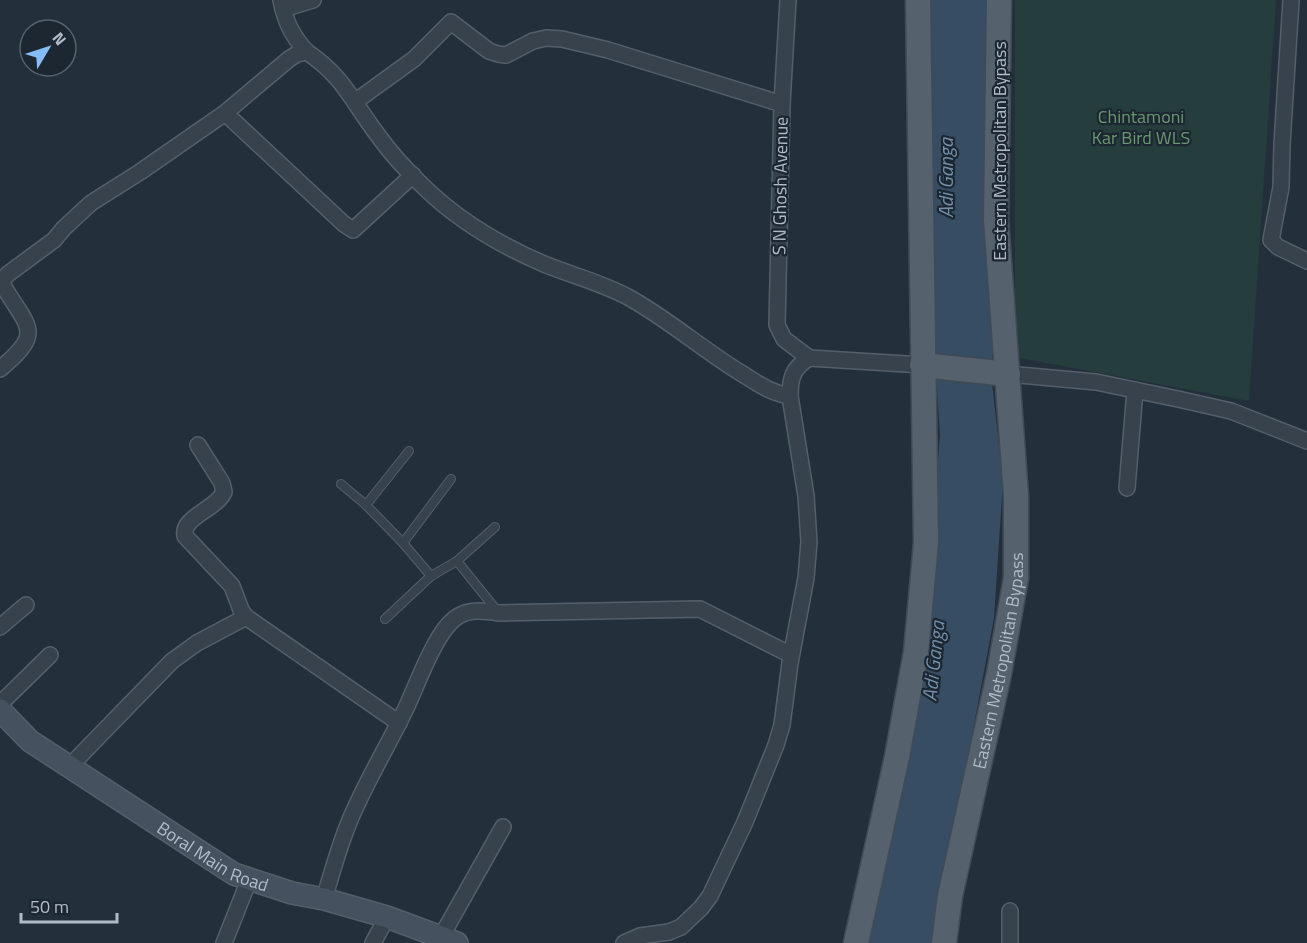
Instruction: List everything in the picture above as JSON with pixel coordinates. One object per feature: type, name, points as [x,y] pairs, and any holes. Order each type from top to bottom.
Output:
[{"type":"main road","points":[[856,943],[897,757],[915,652],[926,543],[918,0]]},
{"type":"main road","name":"Eastern Metropolitan Bypass","points":[[944,943],[950,896],[999,674],[1016,578],[1016,496],[996,220],[999,0]]},
{"type":"main road","points":[[922,364],[1008,374]]},
{"type":"main road","name":"Boral Main Road","points":[[0,710],[30,741],[218,866],[249,880],[387,917],[449,940]]},
{"type":"street","points":[[313,0],[282,5],[291,32],[307,52],[333,73],[356,101],[363,116],[378,136],[413,175],[461,220],[544,264],[627,297],[759,385],[773,393],[790,396]]},
{"type":"street","name":"S N Ghosh Avenue","points":[[788,0],[782,104],[777,325],[784,339],[808,358]]},
{"type":"street","points":[[1291,0],[1281,187],[1271,240],[1278,247],[1307,261]]},
{"type":"street","points":[[356,101],[414,59],[451,22],[489,51],[498,54],[506,55],[533,41],[546,38],[562,39],[608,50],[782,104]]},
{"type":"street","points":[[0,369],[28,340],[29,330],[1,282],[8,274],[54,240],[91,203],[225,113],[289,59],[307,52]]},
{"type":"street","points":[[225,113],[344,224],[354,230],[413,175]]},
{"type":"street","points":[[624,943],[640,936],[669,932],[681,927],[710,896],[745,822],[782,725],[791,655],[806,578],[809,542],[806,496],[790,396],[790,382],[794,370],[808,358],[922,364]]},
{"type":"street","points":[[1008,374],[1096,382],[1232,411],[1307,441]]},
{"type":"street","points":[[1127,488],[1135,390]]},
{"type":"street","points":[[198,445],[222,483],[224,492],[216,502],[187,525],[184,531],[185,537],[232,586],[246,617],[399,723]]},
{"type":"street","points":[[0,627],[26,605]]},
{"type":"street","points":[[324,899],[342,840],[358,801],[399,723],[439,638],[448,624],[461,614],[477,610],[499,613],[700,609],[791,655]]},
{"type":"street","points":[[69,767],[172,661],[197,643],[246,617]]},
{"type":"street","points":[[0,704],[50,655]]},
{"type":"street","points":[[449,940],[503,827]]},
{"type":"street","points":[[224,943],[249,880]]},
{"type":"street","points":[[1010,911],[1010,943]]},
{"type":"street","points":[[373,943],[387,917]]},
{"type":"lane","points":[[366,505],[409,451]]},
{"type":"lane","points":[[403,543],[451,479]]},
{"type":"lane","points":[[341,484],[366,505],[431,576]]},
{"type":"lane","points":[[385,619],[431,576],[457,561],[495,526]]},
{"type":"lane","points":[[457,561],[499,613]]},
{"type":"green space","name":"Chintamoni Kar Bird WLS","points":[[1015,0],[1276,0],[1249,401],[1015,357]]},
{"type":"water","name":"Adi Ganga","points":[[931,0],[995,0],[992,383],[1003,481],[994,618],[933,943],[865,943],[921,677],[940,435],[927,229]]}]
